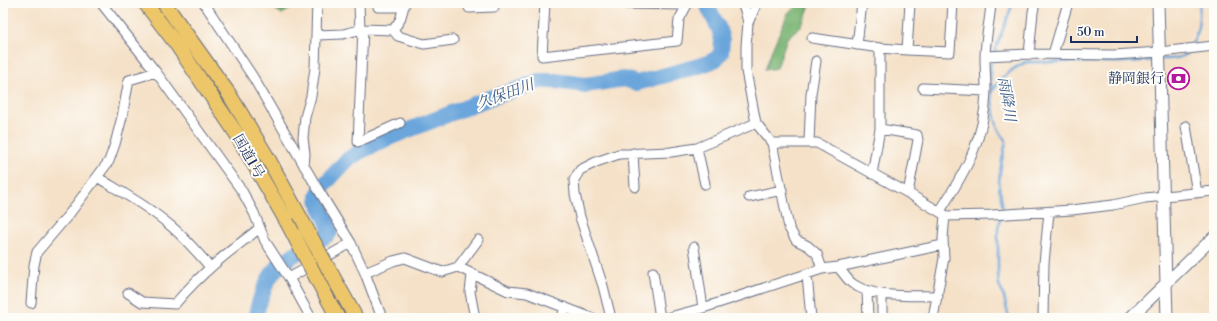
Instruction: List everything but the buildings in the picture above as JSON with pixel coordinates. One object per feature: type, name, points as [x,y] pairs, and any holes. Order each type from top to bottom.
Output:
[{"type":"highway","name":"国道1号","points":[[145,3],[177,45],[236,133],[287,222],[338,318]]},
{"type":"highway","name":"国道1号","points":[[164,3],[228,94],[269,160],[356,318]]},
{"type":"street","points":[[101,3],[156,72],[242,191],[254,213],[266,241],[311,318]]},
{"type":"street","points":[[204,3],[253,77],[304,166],[351,243],[365,273],[382,318]]},
{"type":"street","points":[[304,166],[306,154],[303,138],[305,117],[315,68],[317,3]]},
{"type":"street","points":[[359,3],[361,29],[358,142],[400,123]]},
{"type":"street","points":[[469,8],[494,7],[494,3]]},
{"type":"street","points":[[545,3],[542,56],[677,41],[679,20],[687,4],[626,4]]},
{"type":"street","points":[[741,3],[745,10],[748,23],[746,71],[756,123],[772,143],[789,228],[796,240],[808,246],[817,254],[822,269]]},
{"type":"street","points":[[748,23],[757,3]]},
{"type":"street","points":[[857,45],[862,3]]},
{"type":"street","points":[[907,50],[910,3]]},
{"type":"street","points":[[812,38],[880,48],[950,52],[953,3]]},
{"type":"street","points":[[934,318],[944,258],[944,226],[942,214],[978,143],[985,111],[985,56],[991,3]]},
{"type":"street","points":[[1029,54],[1033,12],[1036,3]]},
{"type":"street","points":[[1053,54],[1068,3]]},
{"type":"street","points":[[1158,3],[1167,318]]},
{"type":"street","points":[[378,7],[405,5],[400,20],[393,30]]},
{"type":"street","points":[[316,35],[343,34],[361,29],[393,30],[398,36],[424,44],[453,40]]},
{"type":"street","points":[[985,56],[1029,54],[1114,55],[1214,47]]},
{"type":"street","points":[[872,174],[880,129],[880,48]]},
{"type":"street","points":[[809,142],[811,94],[816,61]]},
{"type":"street","points":[[31,303],[34,265],[37,252],[108,161],[115,144],[122,117],[129,80],[156,72]]},
{"type":"street","points":[[923,88],[986,91]]},
{"type":"street","points":[[611,318],[603,286],[580,217],[575,194],[574,180],[580,170],[596,162],[619,154],[671,152],[697,148],[756,123]]},
{"type":"street","points":[[1186,126],[1197,192]]},
{"type":"street","points":[[880,129],[917,136],[918,140],[908,193]]},
{"type":"street","points":[[772,143],[817,143],[908,193],[942,214],[992,215],[1049,212],[1091,208],[1163,196],[1214,191]]},
{"type":"street","points":[[697,148],[705,184]]},
{"type":"street","points":[[633,154],[635,187]]},
{"type":"street","points":[[97,177],[150,210],[173,227],[191,245],[210,268]]},
{"type":"street","points":[[749,197],[782,190]]},
{"type":"street","points":[[1043,318],[1044,263],[1049,212]]},
{"type":"street","points":[[128,293],[142,302],[175,304],[189,287],[220,258],[260,228]]},
{"type":"street","points":[[1130,318],[1214,237]]},
{"type":"street","points":[[365,273],[393,261],[405,258],[442,272],[458,267],[478,240]]},
{"type":"street","points":[[289,278],[351,243]]},
{"type":"street","points":[[666,318],[703,308],[822,269],[943,245]]},
{"type":"street","points":[[694,247],[703,308]]},
{"type":"street","points":[[458,267],[508,291],[527,293],[592,318]]},
{"type":"street","points":[[838,267],[852,284],[867,291],[882,294],[938,296]]},
{"type":"street","points":[[653,272],[660,318]]},
{"type":"street","points":[[472,275],[470,292],[475,318]]},
{"type":"street","points":[[807,275],[811,318]]},
{"type":"street","points":[[867,291],[868,318]]},
{"type":"street","points":[[882,294],[882,318]]},
{"type":"street","points":[[562,318],[565,307]]},
{"type":"green space","points":[[270,3],[298,3],[282,14],[270,6]]},
{"type":"green space","points":[[800,3],[811,3],[802,25],[787,38],[777,68],[765,70],[788,13]]},
{"type":"waterway","name":"久保田川","points":[[323,186],[347,160],[361,151],[391,137],[487,99],[539,81],[555,81],[586,85],[624,79],[637,83],[710,62],[716,59],[721,53],[722,40],[719,29],[706,3]]},
{"type":"waterway","name":"雨降川","points":[[994,53],[1013,3]]},
{"type":"waterway","points":[[1192,45],[1197,30],[1200,3]]},
{"type":"waterway","points":[[1162,59],[1173,59],[1184,56],[1189,51]]},
{"type":"waterway","name":"雨降川","points":[[992,58],[991,82],[994,114],[998,128],[1006,142],[999,179],[1002,212]]},
{"type":"waterway","points":[[992,91],[1006,74],[1026,62],[1125,62],[1157,60]]},
{"type":"waterway","name":"久保田川","points":[[255,318],[262,293],[279,265],[330,232],[328,222],[319,205],[318,194]]},
{"type":"waterway","name":"雨降川","points":[[1001,217],[998,228],[998,274],[999,285],[1004,297],[1009,318]]},
{"type":"railway","points":[[3,6],[7,3]]},
{"type":"place","name":"静岡銀行","points":[[1179,78]]}]
